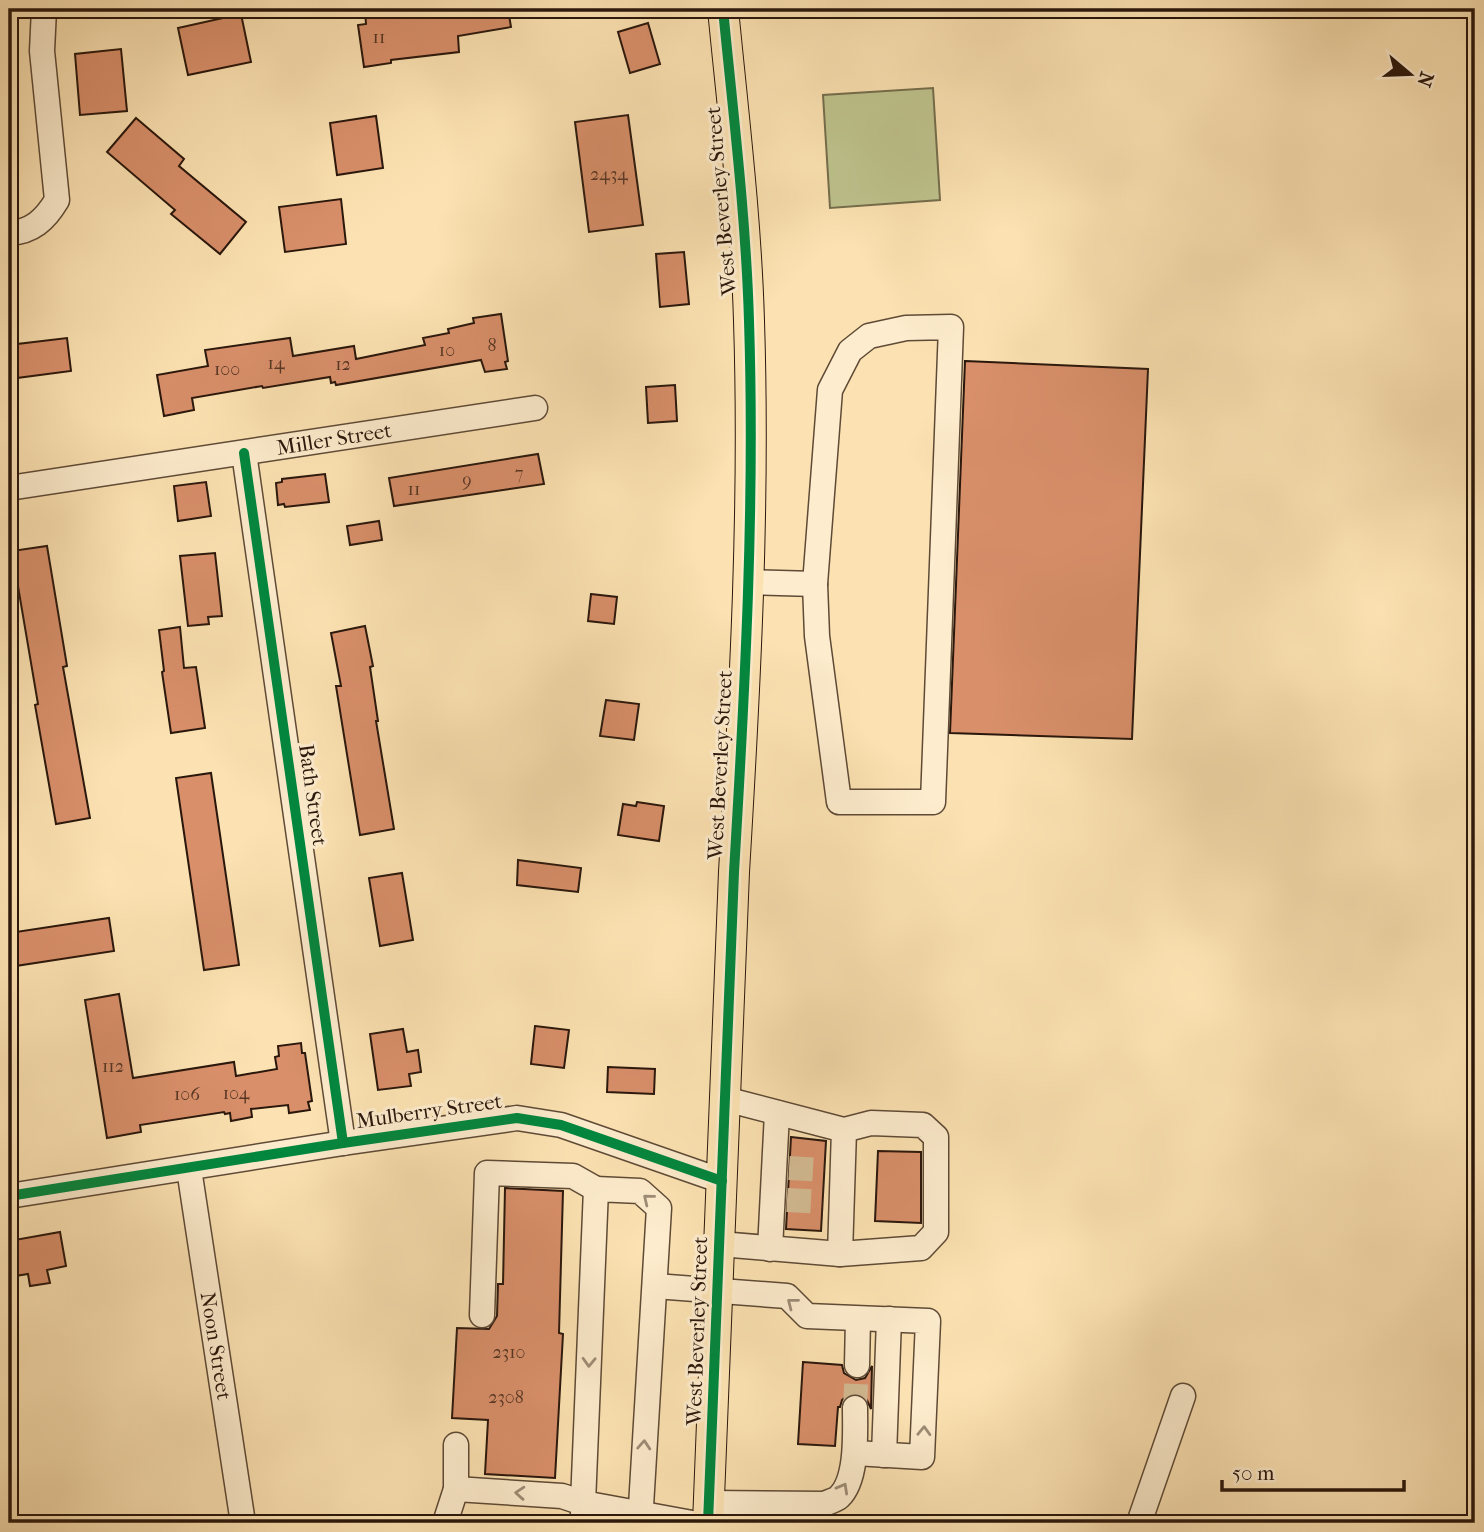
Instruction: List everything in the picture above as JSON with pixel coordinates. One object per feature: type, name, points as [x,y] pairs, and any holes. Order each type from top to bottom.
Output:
[{"type":"main road","name":"West Beverley Street","points":[[703,1517],[718,1289],[747,582],[749,321],[745,246],[723,9]]},
{"type":"street","points":[[9,233],[24,232],[47,216],[57,200],[42,51],[44,9]]},
{"type":"street","points":[[951,327],[933,802],[839,802],[817,636],[815,584],[830,390],[850,351],[869,336],[906,328],[951,327]]},
{"type":"street","name":"Miller Street","points":[[9,488],[535,408]]},
{"type":"street","name":"Bath Street","points":[[244,453],[343,1143]]},
{"type":"street","points":[[747,582],[815,584]]},
{"type":"street","points":[[720,1244],[840,1254],[921,1248],[936,1232],[936,1138],[923,1125],[871,1123],[844,1130],[725,1099]]},
{"type":"street","points":[[770,1249],[780,1200],[782,1168],[777,1113]]},
{"type":"street","name":"Mulberry Street","points":[[9,1196],[499,1119],[530,1119],[561,1125],[722,1181]]},
{"type":"street","points":[[840,1254],[832,1202],[833,1170],[844,1130]]},
{"type":"street","name":"Noon Street","points":[[189,1169],[243,1523]]},
{"type":"street","points":[[482,1315],[487,1173],[573,1176],[596,1189],[640,1191],[659,1208],[640,1518]]},
{"type":"street","points":[[583,1513],[596,1189]]},
{"type":"street","points":[[655,1286],[787,1296],[807,1316],[928,1321],[922,1457],[855,1453]]},
{"type":"street","points":[[884,1455],[889,1319]]},
{"type":"street","points":[[857,1365],[858,1320]]},
{"type":"street","points":[[1139,1523],[1183,1396]]},
{"type":"street","points":[[456,1489],[562,1496],[583,1513],[640,1518],[703,1517],[824,1504],[839,1498],[846,1486],[855,1453],[855,1408]]},
{"type":"street","points":[[445,1523],[456,1489],[456,1445]]},
{"type":"green space","points":[[933,88],[940,200],[830,208],[823,95]]},
{"type":"building","points":[[390,9],[508,9],[511,27],[458,36],[459,52],[391,60],[391,63],[364,67],[358,25],[366,24],[365,12]]},
{"type":"building","points":[[241,14],[251,62],[188,75],[178,28]]},
{"type":"building","points":[[648,23],[660,64],[630,73],[618,32]]},
{"type":"building","points":[[121,49],[127,111],[80,115],[75,54]]},
{"type":"building","points":[[628,115],[643,225],[589,232],[575,122]]},
{"type":"building","points":[[376,116],[383,168],[337,175],[330,123]]},
{"type":"building","points":[[136,118],[184,159],[179,166],[246,222],[220,254],[171,214],[175,210],[107,152]]},
{"type":"building","points":[[341,199],[346,244],[285,252],[279,207]]},
{"type":"building","points":[[684,252],[689,304],[660,307],[656,254]]},
{"type":"building","points":[[501,314],[507,369],[485,372],[481,360],[336,385],[335,382],[331,383],[330,377],[263,388],[262,386],[192,398],[194,410],[164,416],[157,375],[208,366],[205,350],[290,338],[293,356],[354,346],[356,359],[425,345],[423,338],[449,333],[448,329],[474,323],[473,318]]},
{"type":"building","points":[[67,338],[71,371],[9,379],[9,345]]},
{"type":"building","points":[[965,361],[1148,369],[1132,739],[950,733]]},
{"type":"building","points":[[675,385],[677,421],[648,423],[646,387]]},
{"type":"building","points":[[538,454],[544,484],[394,506],[389,478]]},
{"type":"building","points":[[325,474],[329,502],[285,507],[284,504],[278,505],[276,483],[282,482],[282,479]]},
{"type":"building","points":[[206,482],[211,516],[178,521],[174,486]]},
{"type":"building","points":[[379,521],[382,540],[350,545],[347,526]]},
{"type":"building","points":[[47,546],[67,666],[63,667],[90,818],[56,824],[12,551]]},
{"type":"building","points":[[215,553],[222,616],[208,617],[209,624],[188,626],[180,556]]},
{"type":"building","points":[[591,594],[617,597],[614,624],[588,621]]},
{"type":"building","points":[[365,626],[373,666],[370,667],[376,721],[394,829],[360,835],[336,686],[341,686],[331,633]]},
{"type":"building","points":[[180,627],[184,668],[196,667],[205,728],[171,733],[159,630]]},
{"type":"building","points":[[606,700],[639,704],[634,740],[600,736]]},
{"type":"building","points":[[211,773],[239,965],[204,970],[176,778]]},
{"type":"building","points":[[637,802],[664,806],[659,841],[618,835],[623,804],[636,806]]},
{"type":"building","points":[[518,860],[581,868],[578,892],[517,885]]},
{"type":"building","points":[[402,873],[413,940],[380,946],[369,878]]},
{"type":"building","points":[[109,918],[114,951],[9,967],[9,933]]},
{"type":"building","points":[[119,994],[133,1078],[234,1062],[236,1076],[277,1069],[275,1057],[279,1056],[278,1046],[301,1043],[312,1101],[308,1102],[310,1110],[289,1113],[288,1105],[251,1109],[252,1117],[231,1121],[230,1113],[224,1112],[140,1125],[141,1132],[107,1138],[85,1000]]},
{"type":"building","points":[[535,1026],[569,1030],[564,1068],[531,1064]]},
{"type":"building","points":[[403,1029],[407,1052],[418,1050],[421,1072],[409,1074],[411,1086],[378,1090],[370,1034]]},
{"type":"building","points":[[608,1067],[655,1069],[654,1094],[607,1092]]},
{"type":"building","points":[[791,1137],[826,1141],[821,1231],[786,1229]]},
{"type":"building","points":[[878,1151],[921,1152],[921,1223],[875,1221]]},
{"type":"building","points":[[505,1188],[563,1191],[559,1333],[563,1334],[555,1478],[485,1474],[488,1420],[452,1418],[457,1328],[489,1329],[497,1316],[498,1284],[503,1284]]},
{"type":"building","points":[[60,1232],[66,1266],[47,1270],[50,1283],[30,1286],[28,1274],[9,1277],[9,1241]]},
{"type":"building","points":[[803,1362],[842,1365],[844,1373],[856,1380],[865,1378],[872,1366],[871,1409],[862,1395],[848,1395],[842,1400],[838,1407],[835,1446],[798,1444]]},
{"type":"tunnel","points":[[789,1168],[824,1170]]},
{"type":"tunnel","points":[[787,1200],[823,1202]]},
{"type":"tunnel","points":[[855,1408],[857,1365]]},
{"type":"cycle path","points":[[708,1523],[745,665],[751,459],[745,243],[723,9]]},
{"type":"cycle path","points":[[244,453],[343,1143]]},
{"type":"cycle path","points":[[9,1196],[517,1118],[561,1125],[722,1181]]}]
